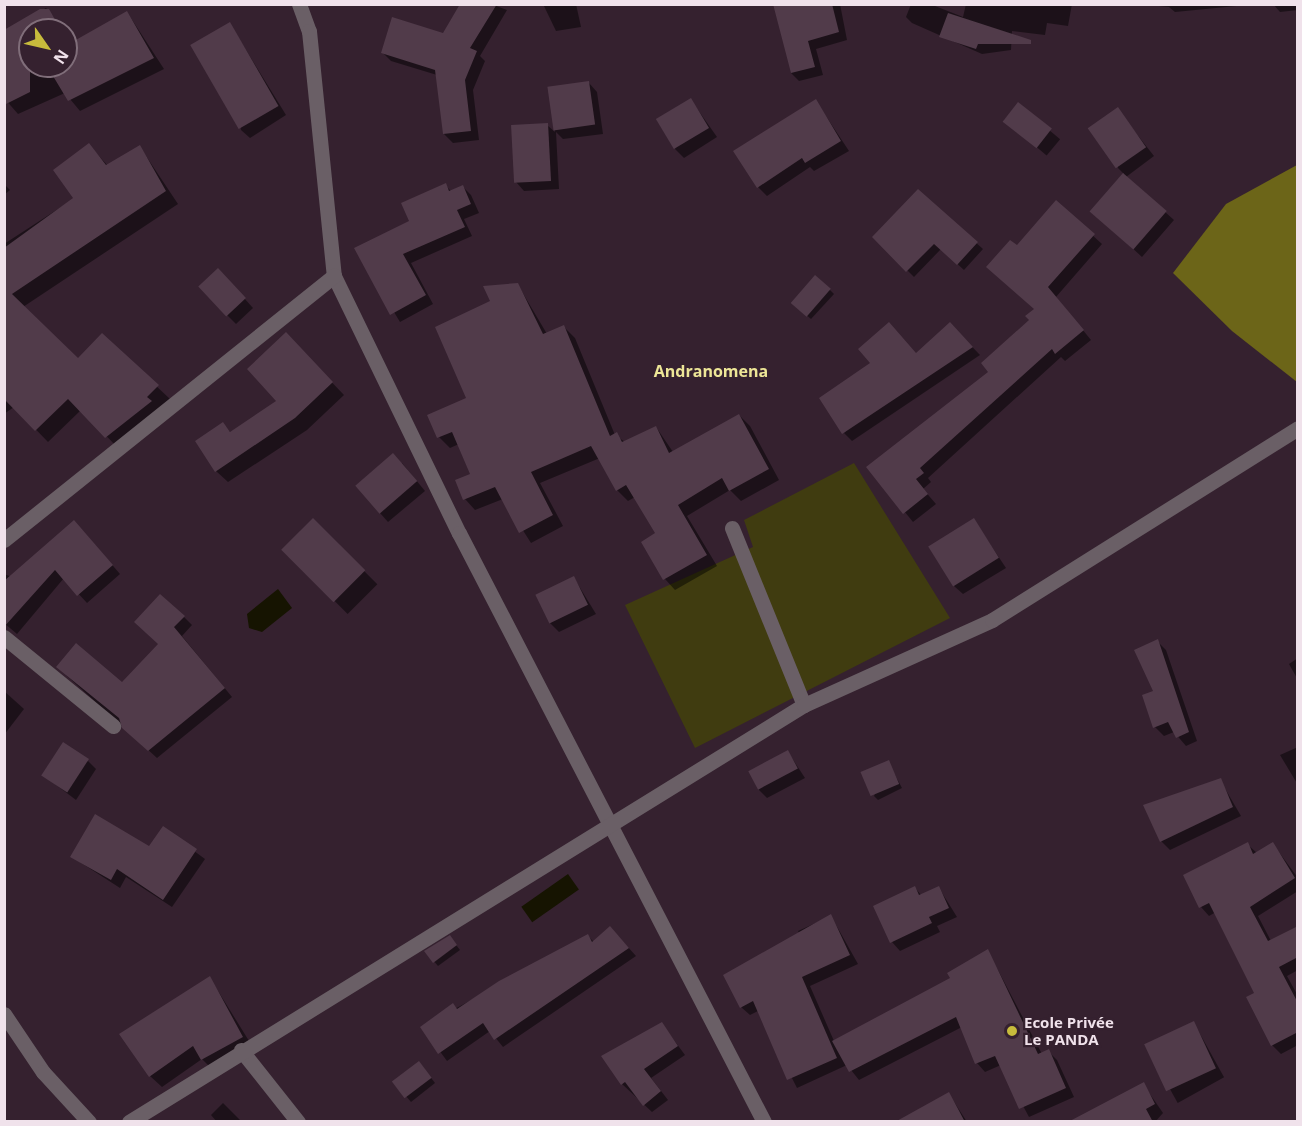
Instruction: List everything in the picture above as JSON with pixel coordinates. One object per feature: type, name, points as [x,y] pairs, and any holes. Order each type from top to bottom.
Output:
[{"type":"street","points":[[299,4],[309,31],[334,276],[459,533],[764,1122]]},
{"type":"street","points":[[4,540],[334,276]]},
{"type":"street","points":[[129,1122],[610,821],[804,705],[992,620],[1298,428]]},
{"type":"street","points":[[732,528],[804,705]]},
{"type":"street","points":[[4,638],[113,726]]},
{"type":"street","points":[[4,1014],[43,1072],[89,1122]]},
{"type":"street","points":[[241,1050],[298,1122]]},
{"type":"shaded area","points":[[1297,165],[1297,382],[1232,331],[1173,273],[1226,204]]},
{"type":"shaded area","points":[[854,463],[950,618],[695,748],[625,605],[753,547],[744,520]]},
{"type":"shaded area","points":[[278,589],[292,608],[262,632],[249,628],[247,614]]},
{"type":"shaded area","points":[[568,874],[579,890],[532,922],[521,907]]},
{"type":"building","points":[[460,4],[497,4],[470,48],[477,51],[465,80],[471,131],[443,134],[435,70],[381,53],[392,17],[443,33]]},
{"type":"building","points":[[773,4],[832,4],[839,32],[808,41],[815,67],[791,73]]},
{"type":"building","points":[[40,9],[49,9],[54,18],[25,18]]},
{"type":"building","points":[[127,11],[154,58],[68,101],[54,78],[78,78],[78,39]]},
{"type":"building","points":[[948,13],[1031,40],[1031,44],[978,44],[976,49],[939,37]]},
{"type":"building","points":[[18,22],[18,78],[30,78],[30,92],[4,105],[4,30]]},
{"type":"building","points":[[230,22],[278,106],[239,129],[190,45]]},
{"type":"building","points":[[589,81],[595,125],[554,130],[547,87]]},
{"type":"building","points":[[691,98],[709,128],[674,149],[656,119]]},
{"type":"building","points":[[816,99],[841,141],[805,163],[802,158],[757,188],[733,151]]},
{"type":"building","points":[[1018,102],[1052,128],[1036,148],[1003,122]]},
{"type":"building","points":[[1118,107],[1146,147],[1116,168],[1088,128]]},
{"type":"building","points":[[548,123],[551,181],[514,183],[511,125]]},
{"type":"building","points":[[89,143],[106,165],[140,145],[166,191],[12,294],[78,358],[102,333],[159,385],[147,397],[152,401],[105,438],[68,399],[35,431],[4,399],[4,248],[73,198],[53,170]]},
{"type":"building","points":[[1123,173],[1167,211],[1133,250],[1090,211]]},
{"type":"building","points":[[446,183],[449,191],[463,185],[471,204],[457,210],[465,227],[403,254],[426,295],[390,315],[354,248],[409,221],[401,203]]},
{"type":"building","points":[[918,189],[978,242],[957,265],[934,244],[906,272],[872,237]]},
{"type":"building","points":[[1056,200],[1095,234],[1048,287],[1084,330],[1055,354],[1052,349],[920,468],[924,473],[916,479],[928,494],[903,514],[866,467],[988,372],[981,363],[1029,320],[1025,316],[1034,309],[986,267],[1010,240],[1017,245]]},
{"type":"building","points":[[218,268],[246,298],[226,316],[198,286]]},
{"type":"building","points":[[815,275],[831,289],[807,317],[791,303]]},
{"type":"building","points":[[518,283],[543,334],[564,325],[610,436],[617,432],[622,442],[656,426],[669,453],[739,414],[769,469],[729,491],[722,478],[678,505],[707,555],[663,580],[641,542],[655,533],[626,485],[616,491],[591,446],[531,472],[553,515],[519,533],[495,487],[463,500],[455,480],[470,474],[452,432],[437,438],[427,415],[466,398],[435,327],[490,301],[483,286]]},
{"type":"building","points":[[889,322],[916,353],[950,322],[973,347],[842,434],[819,398],[870,363],[858,349]]},
{"type":"building","points":[[286,332],[333,382],[295,418],[215,472],[195,441],[223,422],[230,432],[276,401],[247,369]]},
{"type":"building","points":[[393,453],[417,481],[380,514],[355,486]]},
{"type":"building","points":[[313,518],[365,570],[334,602],[281,550]]},
{"type":"building","points":[[974,518],[999,558],[953,586],[928,547]]},
{"type":"building","points":[[74,520],[113,565],[77,596],[55,570],[4,627],[4,581]]},
{"type":"building","points":[[574,576],[588,605],[549,624],[535,595]]},
{"type":"building","points":[[160,594],[185,616],[174,627],[225,688],[148,751],[122,728],[119,718],[56,667],[76,643],[122,682],[158,644],[134,622]]},
{"type":"building","points":[[1158,639],[1189,732],[1176,738],[1168,722],[1153,728],[1142,695],[1153,691],[1134,650]]},
{"type":"building","points":[[63,742],[89,759],[67,792],[41,776]]},
{"type":"building","points":[[788,750],[798,769],[758,790],[748,771]]},
{"type":"building","points":[[889,760],[899,784],[871,796],[860,772]]},
{"type":"building","points":[[1221,778],[1233,807],[1160,842],[1143,805]]},
{"type":"building","points":[[95,814],[149,846],[163,826],[197,849],[163,900],[117,869],[111,880],[70,857]]},
{"type":"building","points":[[1248,842],[1253,854],[1273,842],[1295,878],[1250,907],[1268,941],[1298,926],[1298,957],[1279,967],[1298,1003],[1298,1032],[1271,1046],[1246,997],[1254,993],[1209,903],[1199,908],[1183,875]]},
{"type":"building","points":[[915,886],[919,895],[939,886],[949,908],[929,917],[932,923],[890,943],[873,906]]},
{"type":"building","points":[[831,914],[850,955],[802,977],[837,1058],[787,1080],[753,1001],[740,1008],[723,975]]},
{"type":"building","points":[[610,926],[629,948],[494,1040],[483,1023],[438,1054],[420,1027],[453,1003],[457,1009],[499,981],[588,934],[592,942]]},
{"type":"building","points":[[450,935],[457,945],[433,963],[424,951]]},
{"type":"building","points":[[988,949],[1038,1054],[1049,1049],[1066,1088],[1019,1109],[995,1056],[975,1064],[956,1017],[849,1072],[832,1041],[950,978],[947,973]]},
{"type":"building","points":[[210,976],[243,1037],[201,1060],[193,1046],[149,1077],[119,1034]]},
{"type":"building","points":[[1194,1021],[1216,1068],[1166,1091],[1144,1044]]},
{"type":"building","points":[[662,1022],[678,1046],[644,1069],[661,1091],[643,1106],[625,1082],[621,1085],[601,1056]]},
{"type":"building","points":[[419,1061],[432,1078],[404,1098],[392,1081]]},
{"type":"building","points":[[1144,1082],[1155,1104],[1146,1109],[1153,1122],[1068,1122]]},
{"type":"building","points":[[949,1092],[965,1122],[895,1122]]},
{"type":"place","name":"Ecole Privée Le PANDA","points":[[1012,1031]]},
{"type":"district","name":"Andranomena","points":[[711,371]]}]
